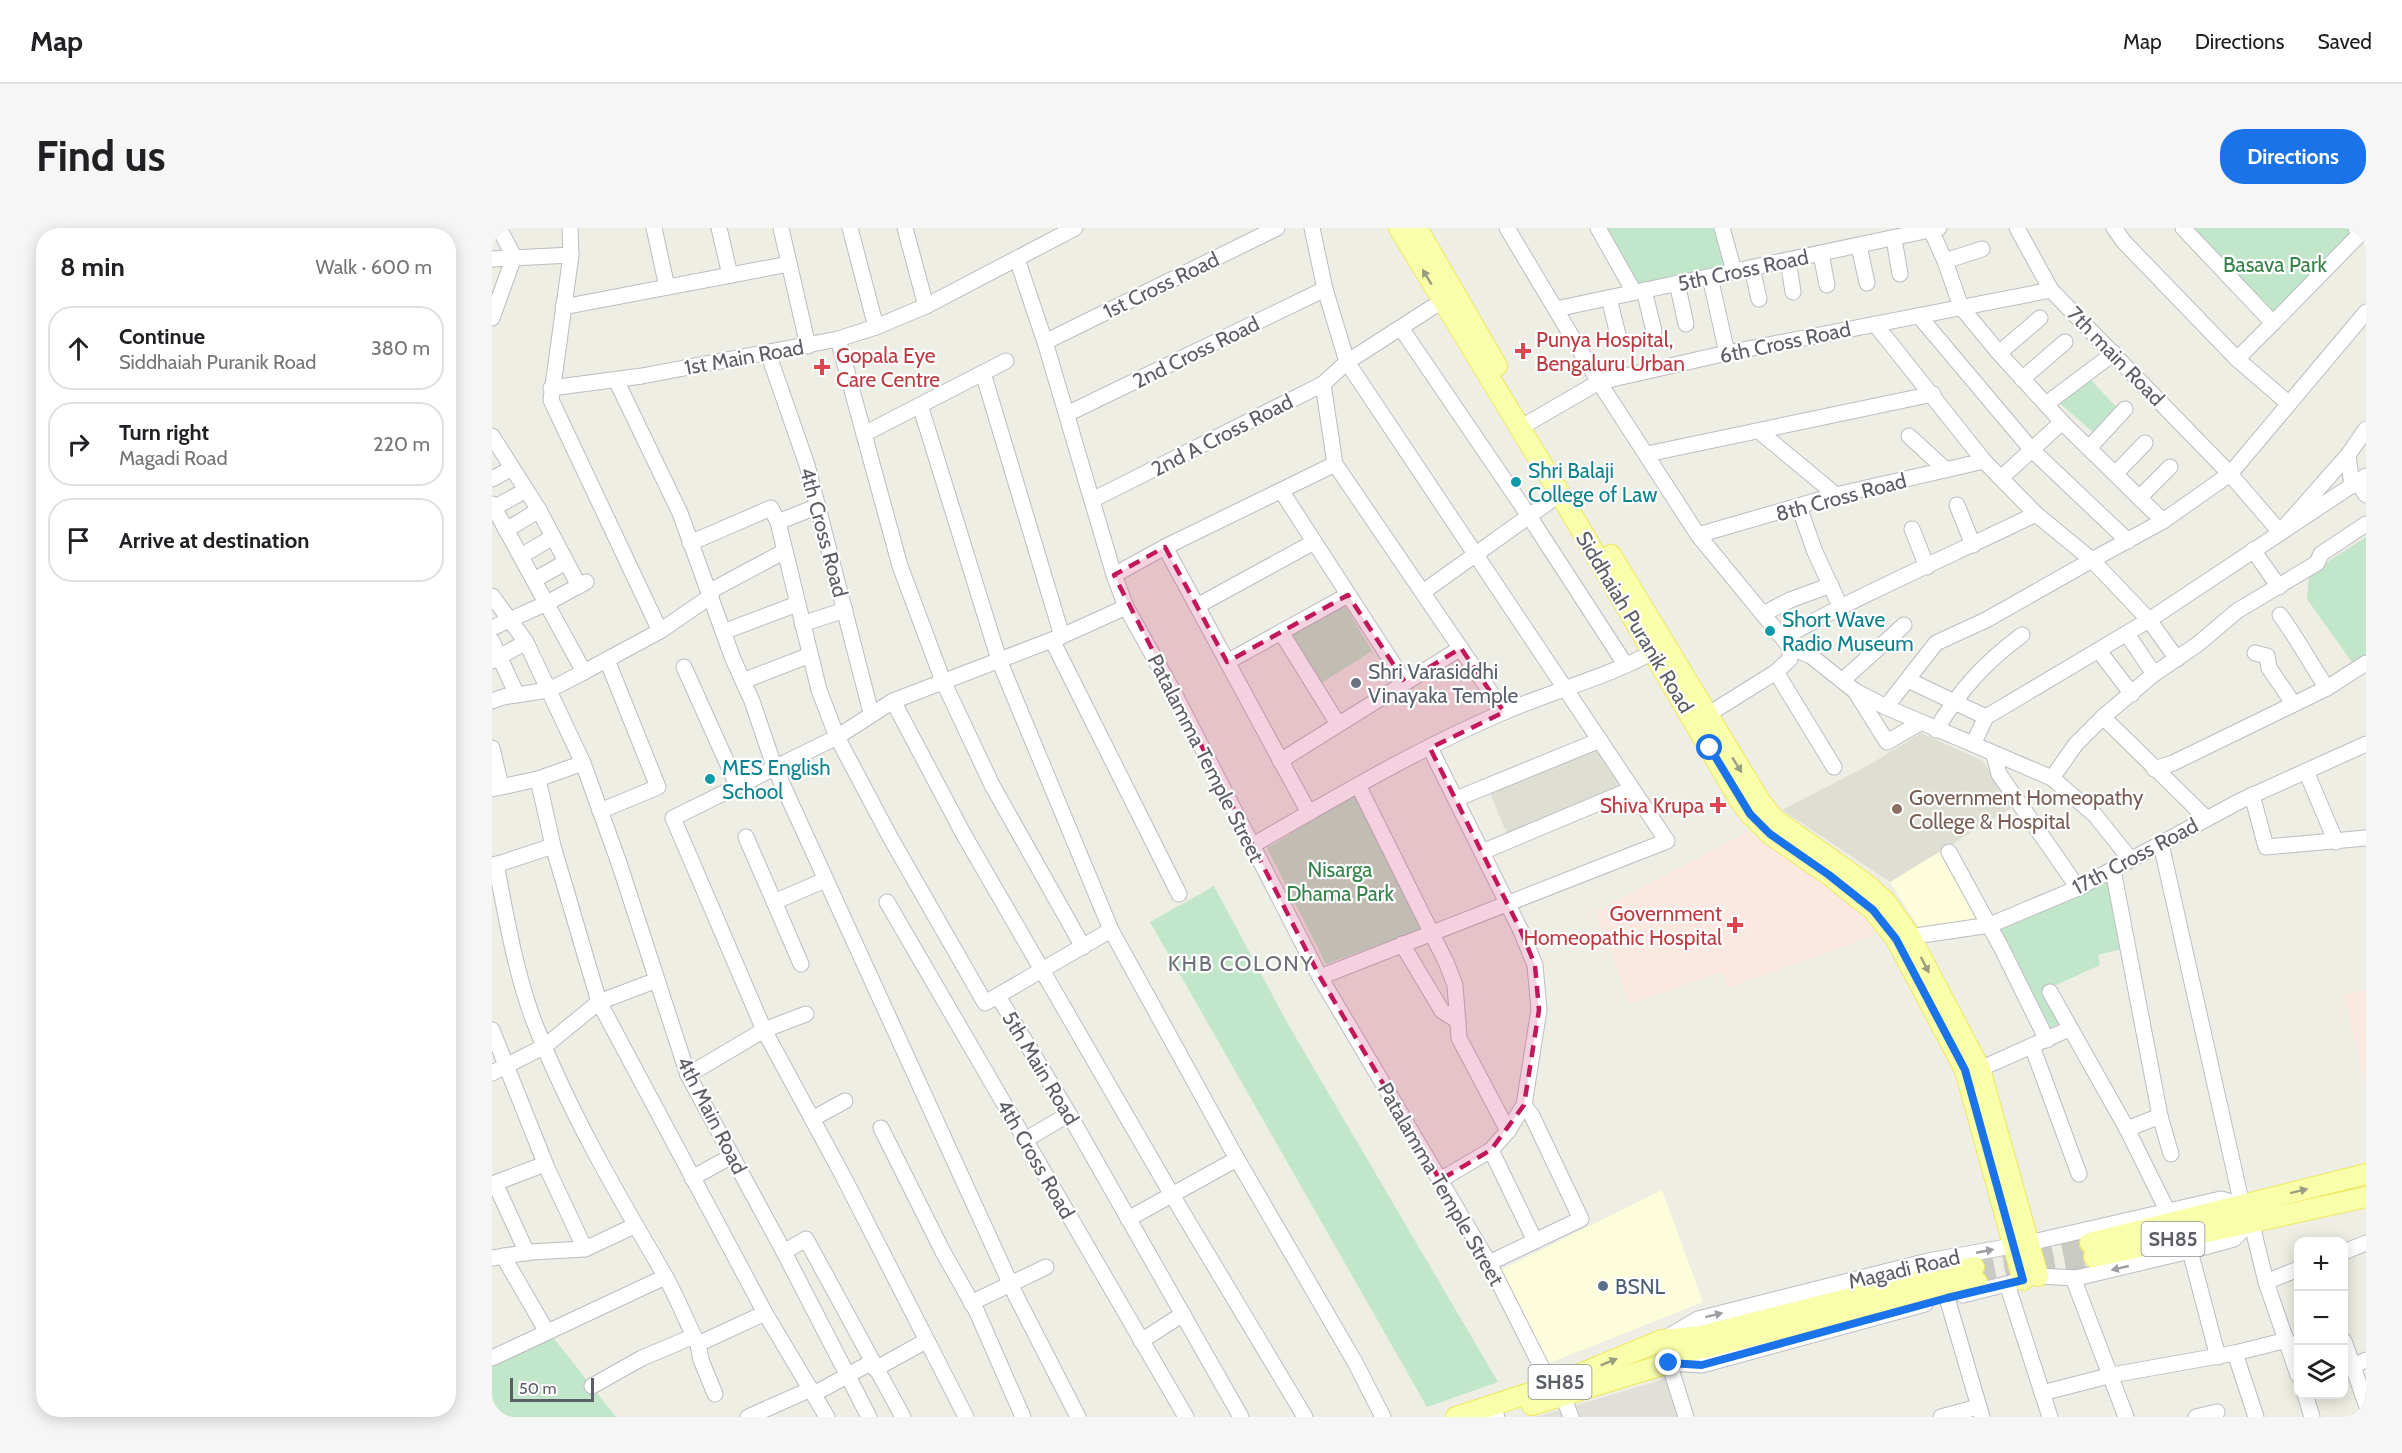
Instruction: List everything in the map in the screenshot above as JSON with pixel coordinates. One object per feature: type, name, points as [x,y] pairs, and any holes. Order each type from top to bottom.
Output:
[{"type":"main road","name":"Siddhaiah Puranik Road","points":[[1399,228],[1560,494],[1658,649],[1707,715],[1760,801],[1774,819],[1866,884],[1885,901],[1965,1070],[2022,1244]]},
{"type":"main road","name":"Siddhaiah Puranik Road","points":[[1416,228],[1530,422],[1750,814],[1770,834],[1829,875],[1873,910],[1903,938],[1980,1069],[2022,1244],[2023,1280]]},
{"type":"main road","name":"Magadi Road","points":[[2247,1213],[2366,1174]]},
{"type":"main road","name":"Magadi Road","points":[[2247,1213],[2366,1197]]},
{"type":"main road","name":"SH85","points":[[2092,1250],[2247,1213]]},
{"type":"main road","name":"SH85","points":[[1662,1340],[1702,1336],[1975,1275],[1694,1350],[1669,1363]]},
{"type":"main road","name":"Magadi Road","points":[[1495,1417],[1557,1391],[1662,1340]]},
{"type":"main road","name":"Magadi Road","points":[[1455,1417],[1669,1363]]},
{"type":"street","points":[[492,318],[514,257],[499,228]]},
{"type":"street","points":[[570,228],[571,255],[551,400],[660,631]]},
{"type":"street","points":[[654,228],[667,287]]},
{"type":"street","points":[[719,228],[730,275]]},
{"type":"street","points":[[781,228],[808,346]]},
{"type":"street","points":[[850,228],[876,327]]},
{"type":"street","points":[[905,228],[927,306]]},
{"type":"street","name":"1st Main Road","points":[[551,388],[616,380],[838,339],[876,327],[927,306],[1075,228]]},
{"type":"street","name":"1st Cross Road","points":[[1045,342],[1277,228]]},
{"type":"street","points":[[1312,228],[1325,290],[1347,362],[1667,841],[1320,977]]},
{"type":"street","points":[[1507,228],[1599,382],[1698,535],[1786,643],[1811,656],[1855,691],[1886,707],[2052,778],[2095,814],[2131,860]]},
{"type":"street","points":[[1598,228],[1639,291],[1654,331]]},
{"type":"street","points":[[1723,228],[1734,272]]},
{"type":"street","name":"7th main Road","points":[[2017,228],[2050,290],[2230,474],[2280,532]]},
{"type":"street","points":[[2114,228],[2124,242],[2237,359],[2289,403]]},
{"type":"street","points":[[2183,228],[2273,323]]},
{"type":"street","points":[[1933,229],[1961,307],[1999,353],[2062,422],[2163,521]]},
{"type":"street","name":"5th Cross Road","points":[[1556,309],[1933,229]]},
{"type":"street","points":[[2237,359],[2361,234]]},
{"type":"street","points":[[1894,239],[1900,274]]},
{"type":"street","points":[[1858,246],[1867,283]]},
{"type":"street","points":[[1945,261],[1982,249]]},
{"type":"street","points":[[1821,254],[1827,285]]},
{"type":"street","points":[[492,259],[571,255]]},
{"type":"street","name":"Patalamma Temple Street","points":[[1017,259],[1045,342],[1114,575],[1126,607],[1253,845],[1320,977],[1489,1263],[1571,1417]]},
{"type":"street","points":[[1788,260],[1793,292]]},
{"type":"street","points":[[563,307],[789,264]]},
{"type":"street","points":[[1752,268],[1759,299]]},
{"type":"street","points":[[1710,276],[1727,353]]},
{"type":"street","points":[[1677,283],[1686,324]]},
{"type":"street","name":"2nd Cross Road","points":[[1067,414],[1325,290]]},
{"type":"street","name":"6th Cross Road","points":[[1530,422],[1599,382],[1727,353],[2050,290]]},
{"type":"street","points":[[1609,298],[1619,339]]},
{"type":"street","name":"2nd A Cross Road","points":[[1092,500],[1323,384],[1347,362],[1442,301]]},
{"type":"street","points":[[1886,707],[1936,643],[1986,620],[2163,521],[2230,474],[2366,312]]},
{"type":"street","points":[[1919,316],[2031,448],[2128,541]]},
{"type":"street","points":[[1999,353],[2040,318]]},
{"type":"street","points":[[1875,324],[1933,394],[1984,461],[2036,514],[2092,560],[2149,620],[2177,659]]},
{"type":"street","points":[[1401,328],[1529,516],[1625,664]]},
{"type":"street","points":[[838,339],[900,566],[943,681],[992,785],[1083,947]]},
{"type":"street","points":[[2022,379],[2066,342]]},
{"type":"street","name":"4th Cross Road","points":[[768,353],[807,465],[871,713]]},
{"type":"street","points":[[2046,404],[2114,353]]},
{"type":"street","points":[[864,434],[1006,361]]},
{"type":"street","points":[[983,373],[1057,638],[1179,894]]},
{"type":"street","points":[[616,380],[680,513],[774,766],[1011,1284],[1078,1417]]},
{"type":"street","points":[[1323,384],[1335,464],[1504,712]]},
{"type":"street","points":[[1647,454],[1933,394]]},
{"type":"street","points":[[920,405],[999,660],[1111,930],[1237,1160],[1356,1365],[1383,1417]]},
{"type":"street","points":[[2089,448],[2125,409]]},
{"type":"street","points":[[2001,478],[2031,448],[2062,422]]},
{"type":"street","points":[[2280,532],[2348,455],[2366,429]]},
{"type":"street","points":[[1760,432],[1836,495]]},
{"type":"street","points":[[1909,436],[1946,470]]},
{"type":"street","points":[[492,628],[582,584],[566,562],[539,510],[494,442]]},
{"type":"street","points":[[2115,474],[2145,443]]},
{"type":"street","points":[[2348,455],[2358,482],[2366,495]]},
{"type":"street","name":"8th Cross Road","points":[[1698,535],[1836,495],[1984,461]]},
{"type":"street","points":[[1114,575],[1165,547],[1335,464]]},
{"type":"street","points":[[2139,498],[2170,467]]},
{"type":"street","points":[[492,479],[512,468]]},
{"type":"street","points":[[1972,744],[1986,717],[2127,634],[2358,482]]},
{"type":"street","points":[[526,490],[493,507],[584,672]]},
{"type":"street","points":[[1281,492],[1405,682]]},
{"type":"street","points":[[1423,592],[1560,494]]},
{"type":"street","points":[[778,522],[818,506]]},
{"type":"street","points":[[1957,506],[1973,545]]},
{"type":"street","points":[[1799,507],[1815,552],[1840,606]]},
{"type":"street","points":[[690,543],[771,508],[778,522],[819,690],[837,737]]},
{"type":"street","points":[[506,530],[539,510]]},
{"type":"street","points":[[1786,643],[1840,606],[2036,514]]},
{"type":"street","points":[[2052,778],[2076,744],[2103,717],[2154,674],[2177,659],[2237,611],[2317,563],[2321,554],[2366,524]]},
{"type":"street","points":[[1912,529],[1927,567]]},
{"type":"street","points":[[521,556],[553,537]]},
{"type":"street","points":[[1197,606],[1314,542]]},
{"type":"street","points":[[1165,547],[1308,813]]},
{"type":"street","points":[[2253,550],[2278,587]]},
{"type":"street","points":[[492,701],[549,690],[660,631],[711,596],[712,590],[785,551]]},
{"type":"street","points":[[534,580],[566,562]]},
{"type":"street","points":[[1763,614],[1790,600],[1831,585]]},
{"type":"street","points":[[1227,662],[1348,595]]},
{"type":"street","name":"4th Main Road","points":[[492,596],[526,642],[583,764],[688,1075],[784,1252],[868,1417]]},
{"type":"street","points":[[723,632],[797,604]]},
{"type":"street","points":[[966,1417],[843,1176],[764,1030],[673,818],[774,766],[837,737],[893,700],[1057,638],[1126,607]]},
{"type":"street","points":[[802,624],[845,610]]},
{"type":"street","points":[[2280,615],[2299,641],[2304,653],[2327,688]]},
{"type":"street","points":[[1843,680],[1904,625]]},
{"type":"street","points":[[1281,632],[1338,724]]},
{"type":"street","points":[[2127,634],[2154,674]]},
{"type":"street","points":[[1936,730],[1953,702],[1994,655],[2022,635]]},
{"type":"street","points":[[492,641],[496,659],[517,695]]},
{"type":"street","points":[[496,659],[526,642]]},
{"type":"street","points":[[1707,715],[1776,672],[1790,659],[1786,643]]},
{"type":"street","points":[[1280,761],[1461,648]]},
{"type":"street","points":[[1253,845],[1358,785],[1504,712],[1567,689],[1658,649]]},
{"type":"street","points":[[2099,651],[2132,694]]},
{"type":"street","points":[[2255,653],[2267,656],[2269,668],[2293,703]]},
{"type":"street","points":[[743,681],[810,655]]},
{"type":"street","points":[[600,811],[658,787],[607,660]]},
{"type":"street","points":[[2154,769],[2173,763],[2327,688],[2366,663]]},
{"type":"street","points":[[684,667],[737,785]]},
{"type":"street","points":[[1776,672],[1834,767]]},
{"type":"street","points":[[1908,680],[1986,717]]},
{"type":"street","points":[[1855,691],[1887,742],[1920,723]]},
{"type":"street","points":[[893,700],[964,835],[1172,1196],[1305,1417]]},
{"type":"street","points":[[2103,717],[2206,818]]},
{"type":"street","name":"5th Main Road","points":[[837,737],[890,837],[985,1003],[998,996],[1069,1114],[1183,1314],[1238,1416]]},
{"type":"street","points":[[1456,799],[1600,740]]},
{"type":"street","name":"17th Cross Road","points":[[1903,938],[1990,925],[2078,888],[2206,818],[2366,744]]},
{"type":"street","points":[[492,748],[497,788],[538,779],[583,764]]},
{"type":"street","points":[[1430,748],[1508,903],[1535,965],[1539,1010],[1524,1105],[1508,1131],[1491,1150],[1440,1180]]},
{"type":"street","points":[[1994,755],[1999,774],[2078,888]]},
{"type":"street","points":[[2306,771],[2336,842]]},
{"type":"street","points":[[538,779],[553,846],[599,1002],[765,1314],[827,1417]]},
{"type":"street","points":[[1358,785],[1446,962],[1455,985],[1459,1038],[1508,1131]]},
{"type":"street","points":[[1482,852],[1632,789]]},
{"type":"street","points":[[2252,795],[2266,847],[2336,842],[2361,837]]},
{"type":"street","points":[[746,837],[801,964]]},
{"type":"street","points":[[2161,844],[2247,1213],[2266,1281],[2294,1362]]},
{"type":"street","points":[[553,846],[494,865],[513,950],[533,1018],[585,1131],[634,1226],[665,1277],[696,1340],[701,1360],[715,1394]]},
{"type":"street","points":[[1949,852],[1990,925],[2047,1040]]},
{"type":"street","points":[[2113,870],[2160,1116],[2171,1154]]},
{"type":"street","points":[[774,902],[825,880]]},
{"type":"street","name":"4th Cross Road","points":[[887,902],[1186,1417]]},
{"type":"street","points":[[998,996],[1111,930]]},
{"type":"street","points":[[1402,945],[1442,1011],[1458,1021]]},
{"type":"street","points":[[492,1073],[545,1046],[599,1002],[657,980]]},
{"type":"street","points":[[2050,992],[2127,1129],[2168,1212]]},
{"type":"street","points":[[688,1075],[764,1030],[806,1014]]},
{"type":"street","points":[[1980,1069],[2069,1029]]},
{"type":"street","points":[[492,1030],[545,1164],[585,1249]]},
{"type":"street","points":[[2032,1046],[2079,1174]]},
{"type":"street","points":[[812,1119],[845,1101]]},
{"type":"street","points":[[1489,1263],[1581,1218],[1532,1116],[1524,1105]]},
{"type":"street","points":[[1025,1140],[1069,1114]]},
{"type":"street","points":[[2127,1129],[2160,1116]]},
{"type":"street","points":[[881,1128],[971,1303],[1023,1417]]},
{"type":"street","points":[[1491,1150],[1535,1241]]},
{"type":"street","points":[[692,1178],[732,1156]]},
{"type":"street","points":[[1128,1219],[1237,1160]]},
{"type":"street","points":[[527,1253],[493,1181],[545,1164]]},
{"type":"street","name":"Magadi Road","points":[[1662,1340],[1698,1319],[1928,1261],[2022,1244],[2221,1199],[2247,1213],[2235,1239],[2190,1251],[2076,1278],[2023,1280],[1947,1298],[1702,1365],[1669,1363]]},
{"type":"street","points":[[547,1332],[498,1257],[585,1249],[634,1226]]},
{"type":"street","points":[[784,1252],[806,1239],[903,1417]]},
{"type":"street","points":[[2348,1250],[2366,1243]]},
{"type":"street","points":[[2190,1251],[2218,1357]]},
{"type":"street","points":[[971,1303],[1046,1267]]},
{"type":"street","points":[[2266,1281],[2294,1270]]},
{"type":"street","points":[[492,1358],[665,1277]]},
{"type":"street","points":[[2076,1278],[2075,1283],[2112,1375],[2126,1417]]},
{"type":"street","points":[[2023,1280],[2042,1393],[2050,1417]]},
{"type":"street","points":[[1941,1417],[1980,1412],[1947,1298]]},
{"type":"street","points":[[592,1386],[642,1358],[765,1314]]},
{"type":"street","points":[[1141,1341],[1183,1314]]},
{"type":"street","points":[[834,1349],[859,1337]]},
{"type":"street","points":[[2042,1393],[2112,1375],[2218,1357],[2287,1340]]},
{"type":"street","points":[[748,1417],[813,1392],[926,1341]]},
{"type":"street","points":[[2345,1345],[2354,1365],[2366,1404]]},
{"type":"street","points":[[2235,1353],[2256,1417]]},
{"type":"street","points":[[1669,1363],[1686,1417]]},
{"type":"street","points":[[2306,1399],[2312,1417]]},
{"type":"street","points":[[2196,1417],[2217,1412]]},
{"type":"highlighted area","points":[[1165,547],[1227,662],[1348,595],[1405,682],[1461,648],[1504,712],[1430,748],[1521,931],[1535,965],[1539,1010],[1524,1105],[1491,1150],[1440,1180],[1320,977],[1114,575]]},
{"type":"shaded area","name":"Government Homeopathy College & Hospital","points":[[1921,733],[1983,761],[2013,807],[1890,882],[1782,810],[1869,765]]},
{"type":"shaded area","points":[[1595,747],[1622,789],[1509,839],[1489,791]]},
{"type":"shaded area","name":"Government Homeopathic Hospital","points":[[1749,831],[1864,914],[1876,935],[1728,988],[1722,972],[1630,1004],[1595,912]]},
{"type":"shaded area","points":[[1939,851],[1976,918],[1921,931],[1890,882]]},
{"type":"shaded area","points":[[2366,989],[2366,1088],[2343,995]]},
{"type":"shaded area","name":"BSNL","points":[[1662,1190],[1703,1302],[1549,1363],[1501,1270]]},
{"type":"shaded area","points":[[1665,1379],[1678,1417],[1536,1417]]},
{"type":"green space","points":[[1606,228],[1716,228],[1727,267],[1641,288]]},
{"type":"green space","name":"Basava Park","points":[[2189,228],[2349,228],[2354,234],[2275,317]]},
{"type":"green space","points":[[2087,376],[2120,411],[2095,434],[2057,401]]},
{"type":"green space","points":[[2366,537],[2366,657],[2354,665],[2307,599],[2309,574]]},
{"type":"green space","points":[[1344,604],[1372,651],[1320,684],[1288,634]]},
{"type":"green space","name":"Nisarga Dhama Park","points":[[1354,795],[1422,929],[1326,964],[1267,848]]},
{"type":"green space","points":[[2112,879],[2122,949],[2098,955],[2100,965],[2043,991],[2060,1023],[2051,1028],[1999,929]]},
{"type":"green space","points":[[1214,886],[1289,1026],[1498,1382],[1427,1407],[1150,922]]},
{"type":"green space","points":[[552,1336],[616,1417],[496,1417],[492,1405],[492,1364]]},
{"type":"tunnel","points":[[1974,1267],[2090,1243]]},
{"type":"tunnel","points":[[1977,1282],[2034,1267],[2094,1257]]},
{"type":"place","name":"Punya Hospital, Bengaluru Urban","points":[[1523,351]]},
{"type":"place","name":"Gopala Eye Care Centre","points":[[822,367]]},
{"type":"place","name":"Shri Balaji College of Law","points":[[1516,482]]},
{"type":"place","name":"Short Wave Radio Museum","points":[[1770,631]]},
{"type":"place","name":"Shri Varasiddhi Vinayaka Temple","points":[[1356,683]]},
{"type":"place","name":"MES English School","points":[[710,779]]},
{"type":"place","name":"Shiva Krupa","points":[[1718,805]]},
{"type":"place","name":"Government Homeopathy College & Hospital","points":[[1897,809]]},
{"type":"place","name":"Government Homeopathic Hospital","points":[[1735,925]]},
{"type":"place","name":"BSNL","points":[[1603,1286]]},
{"type":"district","name":"KHB COLONY","points":[[1241,963]]},
{"type":"route","points":[[1669,1363],[1702,1365],[1947,1298],[2023,1280],[1965,1070],[1896,939],[1873,910],[1829,875],[1770,834],[1750,814],[1710,748]]}]
